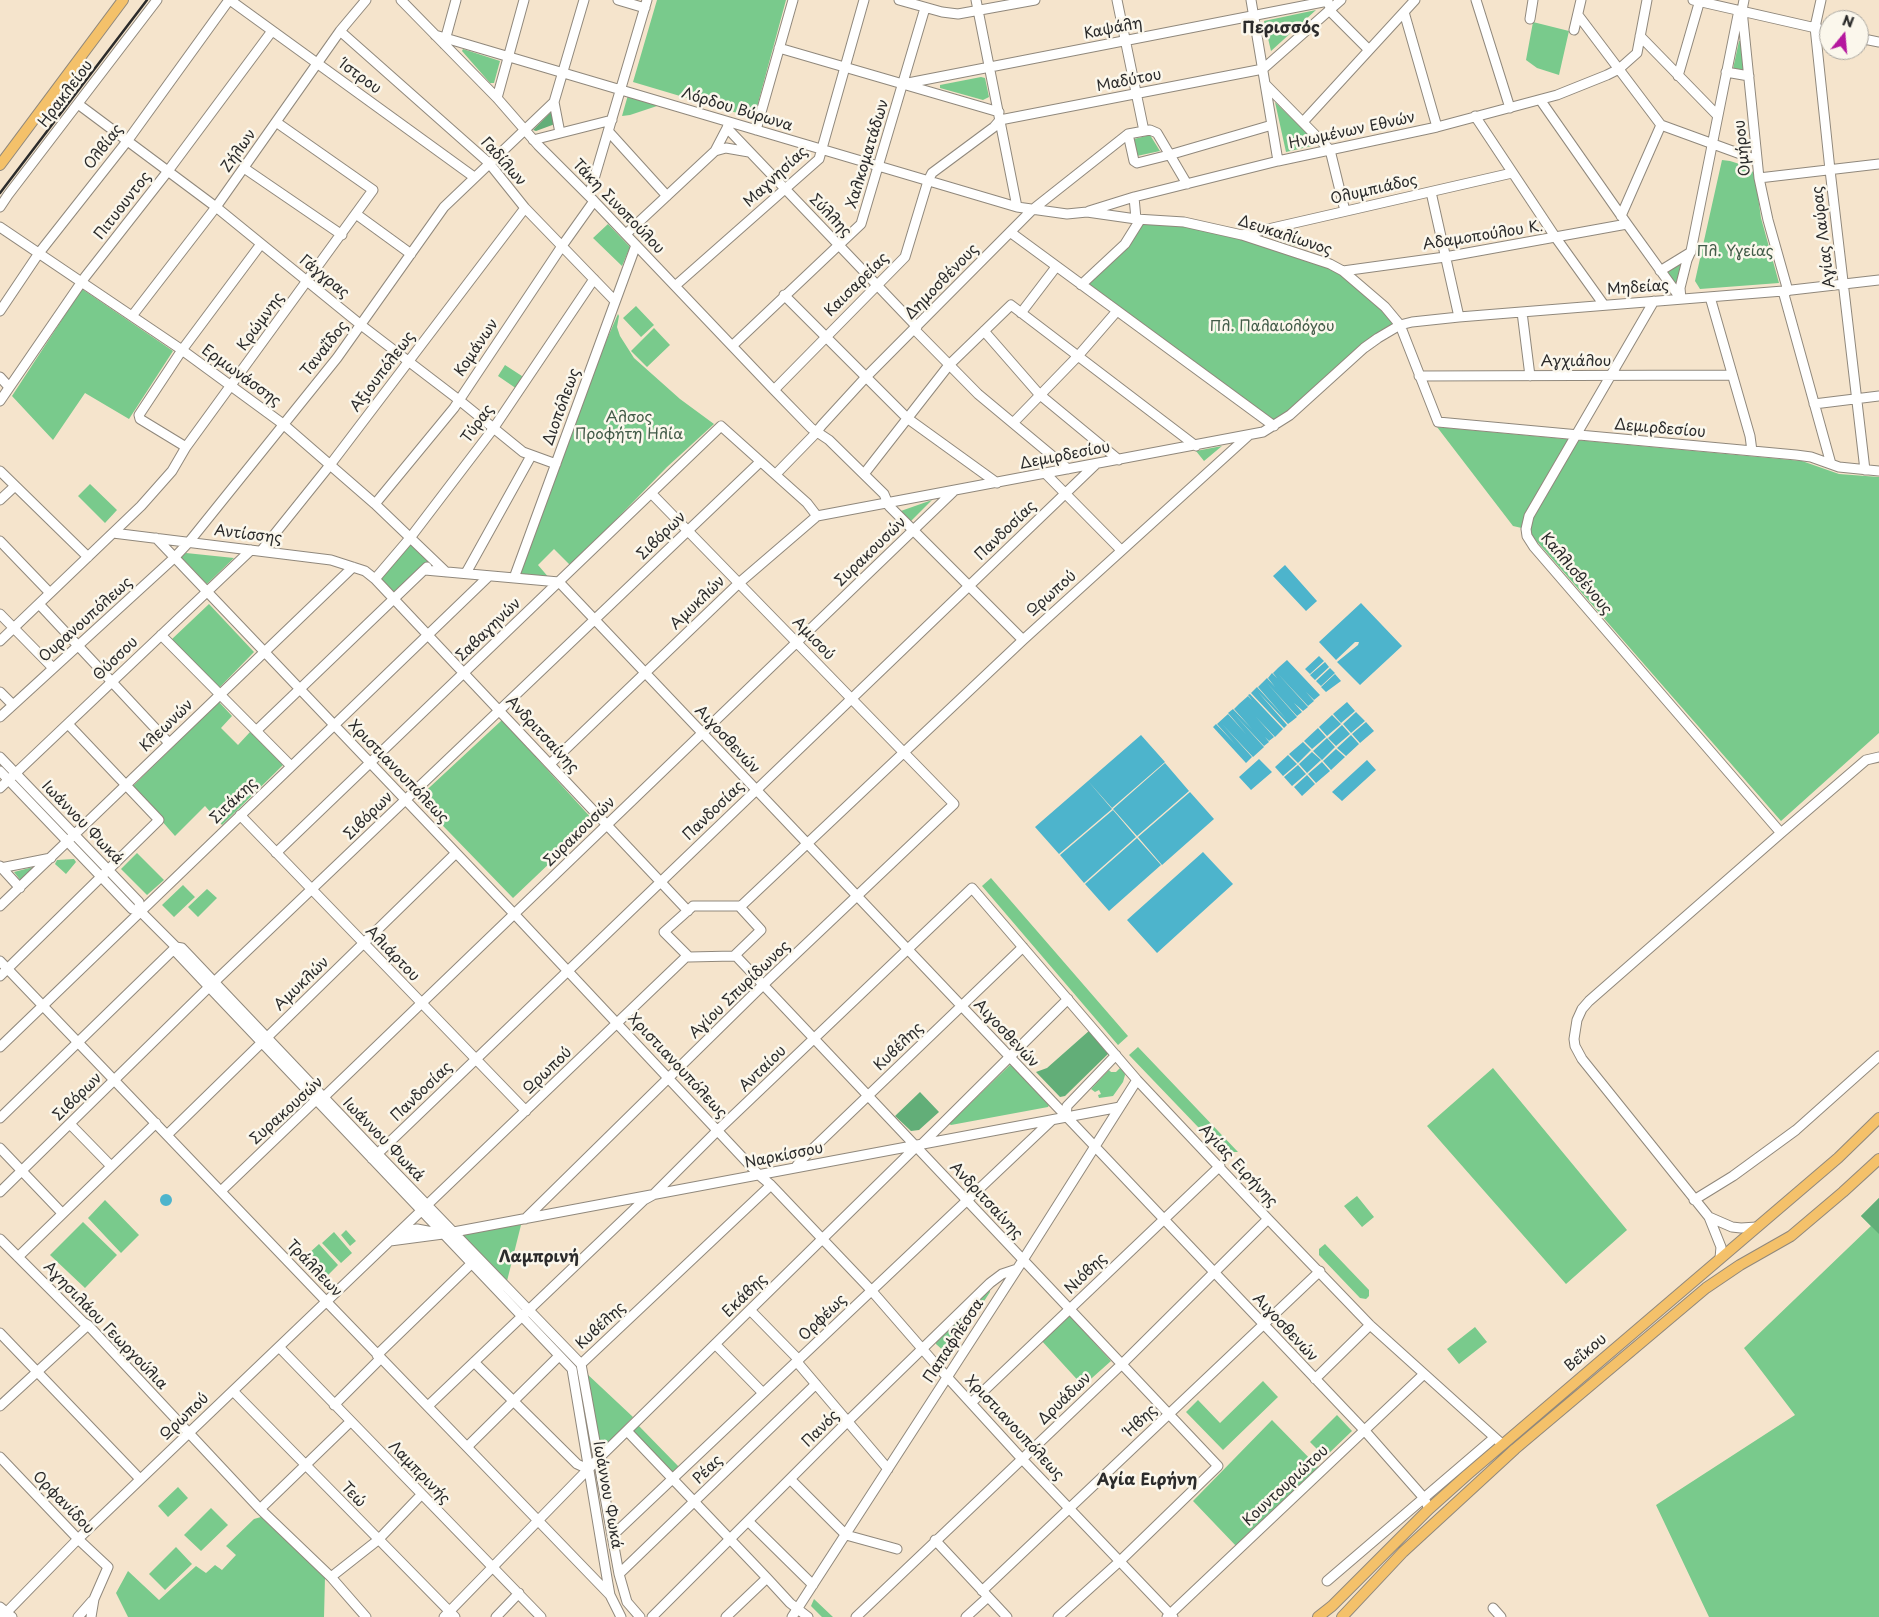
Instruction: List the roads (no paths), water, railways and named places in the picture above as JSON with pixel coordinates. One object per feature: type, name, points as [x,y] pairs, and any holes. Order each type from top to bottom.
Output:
[{"type":"main road","name":"Ηρακλείου","points":[[0,165],[123,0]]},
{"type":"main road","name":"Βεΐκου","points":[[1318,1617],[1332,1606],[1498,1441],[1686,1289],[1838,1158],[1879,1118]]},
{"type":"main road","name":"Βεΐκου","points":[[1342,1617],[1403,1552],[1515,1449],[1706,1288],[1740,1265],[1791,1236],[1844,1192],[1879,1159]]},
{"type":"street","name":"Ηρακλείου","points":[[0,207],[157,0]]},
{"type":"street","name":"Ίστρου","points":[[229,0],[474,177]]},
{"type":"street","name":"Ολβίας","points":[[0,311],[39,254],[128,140],[229,0]]},
{"type":"street","name":"Ζήλων","points":[[132,316],[216,207],[316,63],[366,0]]},
{"type":"street","name":"Τάκη Σινοπούλου","points":[[401,0],[435,35],[444,41],[533,140],[626,234],[774,390],[811,428],[829,440],[884,494],[889,506],[1023,640]]},
{"type":"street","points":[[444,41],[456,0]]},
{"type":"street","points":[[496,98],[524,0]]},
{"type":"street","points":[[560,133],[554,102],[584,0]]},
{"type":"street","points":[[618,0],[646,4]]},
{"type":"street","points":[[756,130],[793,0]]},
{"type":"street","name":"Μαγνησίας","points":[[675,286],[819,159],[864,0]]},
{"type":"street","points":[[899,0],[950,14],[978,11],[1035,0]]},
{"type":"street","points":[[976,0],[1017,207]]},
{"type":"street","points":[[1117,0],[1144,131],[1150,130],[1157,133],[1187,184]]},
{"type":"street","points":[[1251,0],[1278,161]]},
{"type":"street","points":[[1263,69],[1328,4],[1341,0]]},
{"type":"street","points":[[1303,122],[1416,0]]},
{"type":"street","points":[[1476,0],[1510,108]]},
{"type":"street","points":[[1530,19],[1533,0]]},
{"type":"street","points":[[1574,30],[1581,0]]},
{"type":"street","name":"Ηνωμένων Εθνών","points":[[1087,212],[1134,197],[1278,161],[1541,101],[1619,69],[1637,53],[1647,0]]},
{"type":"street","points":[[1678,76],[1697,0],[1819,29]]},
{"type":"street","name":"Ομήρου","points":[[1744,0],[1740,10],[1749,76],[1759,178],[1785,291],[1831,464]]},
{"type":"street","name":"Αγίας Λαύρας","points":[[1821,0],[1815,28],[1865,470]]},
{"type":"street","name":"Κομάνων","points":[[374,504],[459,400],[592,199],[612,120],[646,4]]},
{"type":"street","points":[[1328,4],[1332,13],[1369,50]]},
{"type":"street","name":"Καψάλη","points":[[903,84],[1254,15],[1328,4]]},
{"type":"street","name":"Χαλκοματάδων","points":[[732,346],[861,224],[925,8]]},
{"type":"street","points":[[1541,101],[1626,224],[1681,299],[1686,290],[1692,262],[1691,252],[1740,10]]},
{"type":"street","points":[[1404,12],[1437,126]]},
{"type":"street","points":[[1578,15],[1661,125],[1757,160]]},
{"type":"street","name":"Πιτυουντος","points":[[0,401],[81,282],[168,171],[272,31]]},
{"type":"street","name":"Γαδίλων","points":[[340,31],[490,163],[525,208],[616,301]]},
{"type":"street","points":[[1640,36],[1718,116]]},
{"type":"street","name":"Λόρδου Βύρωνα","points":[[444,41],[508,56],[728,125],[756,130],[1032,210]]},
{"type":"street","points":[[780,48],[903,84],[999,116]]},
{"type":"street","name":"Μαδύτου","points":[[999,116],[1136,94],[1263,69]]},
{"type":"street","points":[[1726,72],[1749,76]]},
{"type":"street","points":[[1266,86],[1330,150],[1345,211]]},
{"type":"street","name":"Ταναΐδος","points":[[189,542],[361,325],[444,207],[554,102]]},
{"type":"street","name":"Γάγγρας","points":[[78,104],[216,207],[361,325],[523,452],[556,464]]},
{"type":"street","points":[[928,181],[932,173],[994,126],[999,116]]},
{"type":"street","points":[[1475,116],[1512,174],[1604,305]]},
{"type":"street","points":[[533,140],[612,120]]},
{"type":"street","name":"Κρώμνης","points":[[0,642],[141,506],[172,471],[186,447],[373,190],[276,122]]},
{"type":"street","points":[[626,234],[715,151],[728,125]]},
{"type":"street","name":"Σύλλης","points":[[728,125],[750,152],[877,285],[949,366],[978,394],[1068,469]]},
{"type":"street","points":[[1128,134],[1135,163],[1272,125]]},
{"type":"street","points":[[1621,216],[1661,125]]},
{"type":"street","name":"Δημοσθένους","points":[[776,474],[866,377],[1032,210],[1128,134],[1144,131]]},
{"type":"street","points":[[609,132],[666,196]]},
{"type":"street","points":[[715,151],[726,148],[750,152]]},
{"type":"street","points":[[1759,178],[1879,164]]},
{"type":"street","points":[[244,168],[342,235]]},
{"type":"street","name":"Ολυμπιάδος","points":[[1242,235],[1512,174]]},
{"type":"street","name":"Καισαρείας","points":[[774,390],[905,257],[928,181]]},
{"type":"street","points":[[1431,192],[1459,317]]},
{"type":"street","points":[[1081,285],[1125,244],[1138,220],[1134,197]]},
{"type":"street","points":[[1046,199],[1067,214]]},
{"type":"street","name":"Αξιουπόλεως","points":[[261,551],[330,465],[525,208]]},
{"type":"street","name":"Δευκαλίωνος","points":[[1032,210],[1067,214],[1087,212],[1138,220],[1184,222],[1242,235],[1330,264],[1343,271],[1385,307],[1400,325],[1438,422]]},
{"type":"street","points":[[356,214],[411,254]]},
{"type":"street","name":"Αδαμοπούλου Κ.","points":[[1343,271],[1445,257],[1626,224]]},
{"type":"street","name":"Ερμωνάσσης","points":[[0,228],[182,350],[283,424],[374,504],[446,572]]},
{"type":"street","points":[[1010,232],[1274,426]]},
{"type":"street","points":[[186,447],[140,419],[139,415],[182,350],[261,244]]},
{"type":"street","name":"Διοπόλεως","points":[[514,578],[636,245]]},
{"type":"street","points":[[1660,271],[1691,252]]},
{"type":"street","points":[[1021,313],[1056,267]]},
{"type":"street","name":"Τύρας","points":[[375,579],[410,538],[493,429],[594,279]]},
{"type":"street","name":"Μηδείας","points":[[1400,325],[1459,317],[1785,291],[1879,280]]},
{"type":"street","points":[[784,295],[907,418],[996,483]]},
{"type":"street","points":[[1710,297],[1750,436],[1752,451]]},
{"type":"street","name":"Καλλισθένους","points":[[1654,301],[1529,516],[1526,529],[1534,547],[1781,833]]},
{"type":"street","points":[[864,474],[949,366],[1011,306],[1196,446]]},
{"type":"street","points":[[1012,423],[1078,356],[1117,310]]},
{"type":"street","points":[[1522,312],[1530,376]]},
{"type":"street","name":"Ωρωπού","points":[[740,907],[1023,640],[1248,436],[1263,432],[1290,415],[1364,348],[1389,330],[1400,325]]},
{"type":"street","points":[[984,332],[1039,394],[1119,460]]},
{"type":"street","name":"Αγχιάλου","points":[[1419,376],[1732,375]]},
{"type":"street","points":[[0,377],[10,387]]},
{"type":"street","points":[[1814,404],[1879,396]]},
{"type":"street","name":"Δεμιρδεσίου","points":[[1438,422],[1811,457],[1839,468],[1879,471]]},
{"type":"street","name":"Σαβαγηνών","points":[[276,853],[721,426],[760,462]]},
{"type":"street","name":"Δεμιρδεσίου","points":[[887,501],[996,483],[1248,436]]},
{"type":"street","points":[[466,574],[531,456]]},
{"type":"street","points":[[760,462],[807,503],[817,516]]},
{"type":"street","name":"Σιβόρων","points":[[0,1192],[212,985],[760,462]]},
{"type":"street","name":"Πανδοσίας","points":[[374,1156],[1065,493],[1098,464]]},
{"type":"street","points":[[0,471],[88,557]]},
{"type":"street","points":[[1045,474],[1121,550]]},
{"type":"street","points":[[0,500],[15,486]]},
{"type":"street","name":"Συρακουσών","points":[[220,1191],[421,1004],[955,490]]},
{"type":"street","name":"Αμισού","points":[[652,493],[954,804]]},
{"type":"street","name":"Αμυκλών","points":[[550,764],[739,583],[817,516],[887,501]]},
{"type":"street","name":"Αντίσσης","points":[[113,533],[330,560],[365,572],[375,579]]},
{"type":"street","name":"Χριστιανουπόλεως","points":[[156,538],[568,971],[759,1175],[771,1185],[871,1290],[1022,1459],[1170,1616]]},
{"type":"street","points":[[0,541],[50,593]]},
{"type":"street","name":"Ουρανουπόλεως","points":[[0,717],[174,558],[189,542]]},
{"type":"street","name":"Θύσσου","points":[[0,788],[251,550]]},
{"type":"street","points":[[256,731],[434,560]]},
{"type":"street","name":"Κλεωνών","points":[[0,906],[353,567]]},
{"type":"street","points":[[424,570],[559,582]]},
{"type":"street","name":"Σιτάκης","points":[[0,1047],[489,576]]},
{"type":"street","name":"Ανδριτσαίνης","points":[[375,579],[688,911]]},
{"type":"street","name":"Αιγοσθενών","points":[[559,582],[1365,1431],[1424,1498],[1429,1508]]},
{"type":"street","points":[[39,604],[169,743]]},
{"type":"street","points":[[0,614],[53,668]]},
{"type":"street","points":[[161,635],[291,766]]},
{"type":"street","points":[[0,692],[12,705]]},
{"type":"street","points":[[0,976],[159,820],[68,724]]},
{"type":"street","name":"Ιωάννου Φωκά","points":[[0,757],[12,777],[105,873],[132,909],[140,911],[176,947],[176,952],[212,985],[424,1208],[453,1232],[572,1369],[610,1595],[621,1617]]},
{"type":"street","points":[[1720,1258],[1721,1247],[1708,1217],[1582,1059],[1575,1046],[1575,1027],[1582,1009],[1589,1001],[1866,760],[1879,757]]},
{"type":"street","name":"Ιωάννου Φωκά","points":[[0,770],[12,777]]},
{"type":"street","name":"Αγίου Σπυρίδωνος","points":[[525,1219],[763,986],[954,804]]},
{"type":"street","name":"Αλιάρτου","points":[[240,815],[526,1111]]},
{"type":"street","name":"Αμυκλών","points":[[167,1135],[456,853]]},
{"type":"street","points":[[1,867],[52,858]]},
{"type":"street","points":[[1,867],[20,888]]},
{"type":"street","name":"Αγίας Ειρήνης","points":[[972,888],[1137,1080],[1268,1219],[1370,1325],[1498,1441]]},
{"type":"street","name":"Ανταίου","points":[[428,1406],[644,1200],[652,1195],[972,888]]},
{"type":"street","points":[[693,906],[740,907],[761,930],[735,955],[687,956],[664,932],[693,906]]},
{"type":"street","points":[[0,1118],[176,947]]},
{"type":"street","name":"Κυβέλης","points":[[795,1168],[802,1158],[1024,947]]},
{"type":"street","name":"Ανδριτσαίνης","points":[[735,955],[1218,1466],[1120,1561]]},
{"type":"street","name":"Ωρωπού","points":[[5,1613],[140,1479],[687,956]]},
{"type":"street","name":"Τράλλεων","points":[[0,961],[326,1302],[610,1595]]},
{"type":"street","name":"Εκάβης","points":[[449,1615],[598,1459],[1068,999]]},
{"type":"street","points":[[1066,1117],[1067,1106],[1116,1055]]},
{"type":"street","points":[[1694,1200],[1733,1176],[1796,1130],[1879,1056]]},
{"type":"street","name":"Παπαφλέσσα","points":[[792,1617],[1137,1080]]},
{"type":"street","name":"Ναρκίσσου","points":[[453,1232],[1120,1107]]},
{"type":"street","name":"Ορφέως","points":[[612,1536],[966,1200],[1053,1120]]},
{"type":"street","points":[[18,1257],[156,1123]]},
{"type":"street","points":[[70,1124],[110,1166]]},
{"type":"street","points":[[0,1148],[62,1213]]},
{"type":"street","name":"Νιόβης","points":[[971,1403],[1220,1166]]},
{"type":"street","name":"Κυβέλης","points":[[581,1364],[771,1185]]},
{"type":"street","name":"Ιωάννου Φωκά","points":[[424,1208],[443,1234],[471,1264],[581,1364],[619,1574],[627,1602],[640,1617]]},
{"type":"street","points":[[1708,1217],[1732,1227],[1757,1227]]},
{"type":"street","name":"Δρυάδων","points":[[858,1616],[935,1540],[1215,1274],[1268,1219]]},
{"type":"street","points":[[400,1232],[425,1229],[443,1234]]},
{"type":"street","points":[[390,1241],[453,1232]]},
{"type":"street","name":"Αγησιλάου Γεωργούλια","points":[[0,1239],[88,1325],[260,1509],[331,1577],[366,1617]]},
{"type":"street","points":[[334,1405],[379,1356],[471,1264]]},
{"type":"street","name":"Πανός","points":[[652,1617],[847,1422],[990,1283],[1002,1274],[1017,1269]]},
{"type":"street","name":"Ήβης","points":[[966,1617],[985,1594],[1069,1509],[1320,1271]]},
{"type":"street","points":[[750,1310],[798,1361],[888,1470]]},
{"type":"street","points":[[0,1406],[88,1325]]},
{"type":"street","points":[[1315,1379],[1370,1325]]},
{"type":"street","points":[[0,1333],[140,1479]]},
{"type":"street","points":[[716,1344],[763,1393]]},
{"type":"street","name":"Λαμπρινής","points":[[279,1347],[541,1617]]},
{"type":"street","points":[[467,1447],[560,1356]]},
{"type":"street","points":[[474,1362],[577,1464],[588,1469]]},
{"type":"street","name":"Κουντουριώτου","points":[[1170,1616],[1424,1374]]},
{"type":"street","name":"Ρέας","points":[[619,1574],[816,1384]]},
{"type":"street","name":"Τεώ","points":[[233,1391],[449,1615]]},
{"type":"street","points":[[260,1509],[350,1422]]},
{"type":"street","points":[[627,1431],[766,1578],[808,1617]]},
{"type":"street","points":[[1326,1581],[1424,1498],[1498,1441]]},
{"type":"street","name":"Ορφανίδου","points":[[0,1457],[78,1539],[108,1567],[94,1599]]},
{"type":"street","points":[[791,1480],[846,1535],[897,1549]]},
{"type":"street","points":[[331,1577],[378,1540],[422,1495]]},
{"type":"street","points":[[748,1521],[813,1585]]},
{"type":"street","points":[[935,1540],[1007,1617]]},
{"type":"street","points":[[1058,1617],[1120,1561]]},
{"type":"street","points":[[726,1617],[766,1578]]},
{"type":"street","points":[[496,1617],[518,1593]]},
{"type":"street","points":[[78,1617],[94,1599]]},
{"type":"street","points":[[91,1617],[94,1599]]},
{"type":"street","points":[[1494,1608],[1501,1617]]},
{"type":"water","points":[[1285,565],[1317,601],[1306,611],[1273,576]]},
{"type":"water","points":[[1361,603],[1402,646],[1360,685],[1337,662],[1358,645],[1359,642],[1355,642],[1336,660],[1319,642]]},
{"type":"water","points":[[1319,656],[1324,661],[1310,674],[1305,669]]},
{"type":"water","points":[[1287,660],[1320,695],[1314,700],[1306,692],[1314,701],[1308,706],[1278,674],[1308,707],[1303,711],[1294,703],[1302,712],[1297,716],[1267,683],[1297,717],[1288,724],[1258,692],[1287,725],[1284,728],[1251,693],[1257,687],[1287,720],[1258,687],[1267,678],[1275,687],[1268,678],[1272,673],[1277,678],[1273,673]]},
{"type":"water","points":[[1325,662],[1329,667],[1315,680],[1310,675]]},
{"type":"water","points":[[1330,668],[1335,673],[1321,686],[1316,681]]},
{"type":"water","points":[[1335,674],[1341,681],[1326,692],[1321,687]]},
{"type":"water","points":[[1250,694],[1283,729],[1275,737],[1256,717],[1274,737],[1269,741],[1265,737],[1269,742],[1264,746],[1234,714],[1264,747],[1253,757],[1222,724],[1252,757],[1246,763],[1213,727],[1216,724],[1235,744],[1217,724],[1228,714],[1246,734],[1228,713],[1233,709],[1252,729],[1234,709],[1248,696],[1252,700],[1248,695]]},
{"type":"water","points":[[1347,702],[1355,711],[1341,723],[1333,714]]},
{"type":"water","points":[[1356,712],[1365,721],[1351,733],[1343,724]]},
{"type":"water","points":[[1332,715],[1341,724],[1327,736],[1319,727]]},
{"type":"water","points":[[1366,722],[1374,731],[1360,743],[1352,734]]},
{"type":"water","points":[[1342,725],[1350,734],[1336,746],[1328,738]]},
{"type":"water","points":[[1318,728],[1326,737],[1312,749],[1304,741]]},
{"type":"water","points":[[1141,735],[1165,762],[1112,808],[1088,781]]},
{"type":"water","points":[[1351,735],[1359,744],[1346,756],[1337,748]]},
{"type":"water","points":[[1327,738],[1335,747],[1322,760],[1313,751]]},
{"type":"water","points":[[1303,742],[1311,750],[1298,763],[1289,754]]},
{"type":"water","points":[[1336,749],[1345,757],[1331,770],[1323,761]]},
{"type":"water","points":[[1312,752],[1321,760],[1307,773],[1299,764]]},
{"type":"water","points":[[1288,755],[1297,764],[1283,776],[1275,767]]},
{"type":"water","points":[[1259,759],[1272,772],[1251,790],[1239,777]]},
{"type":"water","points":[[1367,760],[1376,770],[1342,801],[1332,792]]},
{"type":"water","points":[[1322,762],[1330,771],[1316,783],[1308,774]]},
{"type":"water","points":[[1165,763],[1189,791],[1137,836],[1113,809]]},
{"type":"water","points":[[1298,765],[1306,774],[1292,786],[1284,777]]},
{"type":"water","points":[[1307,775],[1315,784],[1302,796],[1294,787]]},
{"type":"water","points":[[1088,781],[1112,809],[1059,854],[1035,827]]},
{"type":"water","points":[[1190,792],[1214,819],[1162,865],[1138,837]]},
{"type":"water","points":[[1113,810],[1136,837],[1084,883],[1060,855]]},
{"type":"water","points":[[1137,838],[1161,865],[1109,911],[1085,884]]},
{"type":"water","points":[[1203,852],[1233,884],[1157,953],[1127,920]]},
{"type":"water","points":[[164,1194],[168,1194],[172,1200],[168,1206],[164,1206],[160,1202],[160,1198]]},
{"type":"railway","points":[[0,193],[147,0]]},
{"type":"district","name":"Περισσός","points":[[1281,29]]},
{"type":"district","name":"Λαμπρινή","points":[[539,1258]]},
{"type":"district","name":"Αγία Ειρήνη","points":[[1147,1481]]},
{"type":"park label","name":"Πλ. Υγείας","points":[[1735,252]]},
{"type":"park label","name":"Πλ. Παλαιολόγου","points":[[1272,327]]},
{"type":"park label","name":"Αλσος Προφήτη Ηλία","points":[[629,426]]}]
